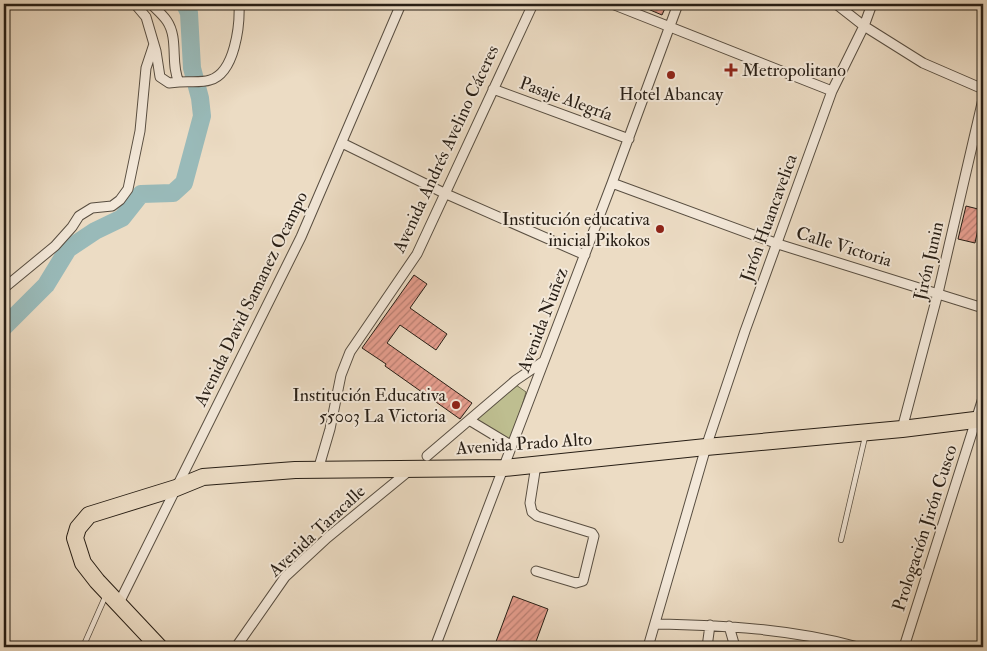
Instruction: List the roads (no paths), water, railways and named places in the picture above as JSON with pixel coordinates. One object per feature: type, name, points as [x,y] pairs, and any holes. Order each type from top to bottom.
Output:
[{"type":"highway","name":"Avenida Prado Alto","points":[[114,598],[83,563],[75,538],[78,528],[89,516],[204,477],[295,470],[504,468],[980,420]]},
{"type":"highway","points":[[114,598],[159,647]]},
{"type":"street","points":[[135,4],[146,18],[154,44],[160,77],[169,83],[210,80],[222,74],[232,54],[240,20],[239,4]]},
{"type":"street","points":[[151,4],[168,22],[173,41],[175,74],[181,82]]},
{"type":"street","name":"Avenida David Samanez Ocampo","points":[[114,598],[176,488],[301,237],[401,4]]},
{"type":"street","name":"Avenida Andrés Avelino Cáceres","points":[[318,470],[330,429],[340,375],[350,352],[417,254],[533,4]]},
{"type":"street","points":[[612,4],[832,91]]},
{"type":"street","name":"Avenida Nuñez","points":[[435,647],[585,255],[678,4]]},
{"type":"street","points":[[836,4],[864,26],[924,63],[983,89]]},
{"type":"street","name":"Jirón Huancavelica","points":[[648,647],[706,447],[745,331],[832,91],[864,26],[872,4]]},
{"type":"street","points":[[4,288],[55,246],[79,216],[92,208],[112,206],[120,200],[128,189],[140,131],[146,68],[154,44]]},
{"type":"street","name":"Pasaje Alegría","points":[[493,90],[628,139]]},
{"type":"street","name":"Jirón Junin","points":[[902,429],[938,293],[983,99]]},
{"type":"street","points":[[342,143],[444,193],[585,255]]},
{"type":"street","name":"Calle Victoria","points":[[612,183],[778,244],[983,308]]},
{"type":"street","points":[[427,456],[516,380],[544,361]]},
{"type":"street","name":"Prologación Jirón Cusco","points":[[904,647],[980,420],[983,398]]},
{"type":"street","points":[[469,420],[512,446]]},
{"type":"street","points":[[536,465],[530,503],[532,512],[537,516],[592,533],[594,536],[581,583],[536,571]]},
{"type":"street","name":"Avenida Taracalle","points":[[236,647],[285,577],[327,538],[410,470]]},
{"type":"street","points":[[655,624],[728,626],[786,632],[834,644],[858,647]]},
{"type":"street","points":[[707,647],[710,625]]},
{"type":"street","points":[[728,626],[735,647]]},
{"type":"lane","points":[[841,540],[865,433]]},
{"type":"lane","points":[[82,647],[114,598]]},
{"type":"waterway","points":[[4,327],[46,285],[68,249],[95,231],[122,218],[141,194],[173,193],[184,183],[202,116],[200,98],[192,68],[189,13],[185,4]]},
{"type":"place","name":"Metropolitano","points":[[731,70]]},
{"type":"place","name":"Hotel Abancay","points":[[671,75]]},
{"type":"place","name":"Institución educativa inicial Pikokos","points":[[660,229]]},
{"type":"place","name":"Institución Educativa 55003 La Victoria","points":[[456,405]]}]
